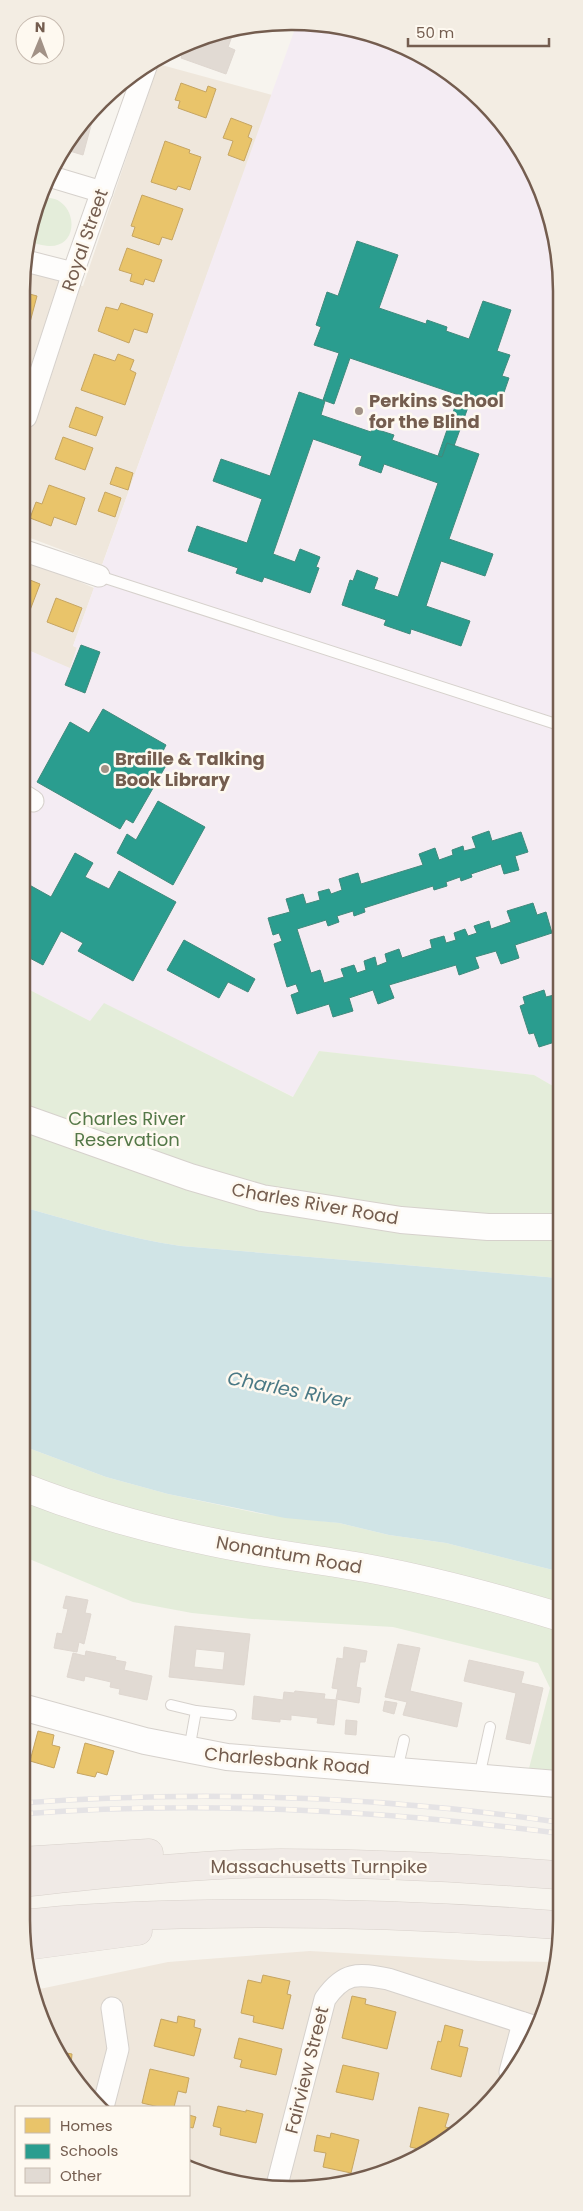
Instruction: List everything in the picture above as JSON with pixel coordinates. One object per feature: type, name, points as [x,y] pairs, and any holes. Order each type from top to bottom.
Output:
[{"type":"highway","points":[[30,1860],[162,1852],[280,1863]]},
{"type":"highway","name":"Massachusetts Turnpike","points":[[30,1882],[177,1869],[280,1863],[453,1868],[553,1875]]},
{"type":"highway","points":[[30,1923],[113,1917],[243,1914],[408,1915],[553,1925]]},
{"type":"highway","points":[[31,1945],[114,1935],[243,1914]]},
{"type":"main road","name":"Nonantum Road","points":[[30,1489],[99,1513],[174,1534],[256,1551],[405,1576],[485,1594],[553,1615]]},
{"type":"street","name":"Royal Street","points":[[30,405],[73,273],[143,76]]},
{"type":"street","points":[[56,178],[102,192]]},
{"type":"street","points":[[32,262],[73,273]]},
{"type":"street","points":[[30,553],[98,576]]},
{"type":"street","name":"Charles River Road","points":[[30,1120],[190,1177],[262,1198],[410,1221],[488,1227],[553,1227]]},
{"type":"street","name":"Charlesbank Road","points":[[30,1709],[188,1751],[227,1757],[553,1784]]},
{"type":"street","name":"Fairview Street","points":[[278,2180],[325,1999],[334,1986],[349,1976],[367,1974],[388,1979],[529,2026]]},
{"type":"street","points":[[104,2101],[118,2049],[112,2008]]},
{"type":"street","points":[[523,2041],[529,2026]]},
{"type":"lane","points":[[98,576],[553,723]]},
{"type":"lane","points":[[171,1705],[196,1711],[231,1715]]},
{"type":"lane","points":[[188,1751],[196,1711]]},
{"type":"lane","points":[[479,1778],[490,1727]]},
{"type":"lane","points":[[397,1771],[404,1740]]},
{"type":"shaded area","name":"Perkins School for the Blind","points":[[295,30],[326,32],[376,44],[407,57],[437,74],[464,95],[488,119],[509,146],[533,191],[544,224],[551,257],[553,292],[553,1086],[534,1075],[319,1051],[294,1097],[104,1004],[90,1021],[30,990],[30,651],[70,668],[77,648],[73,646]]},
{"type":"shaded area","points":[[161,65],[272,95],[102,565],[30,538],[31,273],[83,286],[157,68]]},
{"type":"shaded area","points":[[30,560],[94,588],[73,646],[77,647],[70,669],[30,651]]},
{"type":"shaded area","points":[[310,1951],[479,1961],[550,1962],[539,2004],[518,2050],[499,2079],[464,2116],[437,2137],[392,2161],[343,2176],[292,2181],[240,2176],[190,2161],[190,2106],[109,2106],[84,2079],[65,2050],[50,2020],[40,1989],[168,1962]]},
{"type":"green space","points":[[47,198],[59,201],[65,206],[69,213],[71,228],[65,241],[58,245],[46,246],[34,243]]},
{"type":"green space","name":"Charles River Reservation","points":[[30,990],[90,1021],[104,1003],[293,1097],[319,1051],[534,1075],[553,1086],[553,1278],[181,1246],[82,1224],[30,1209]]},
{"type":"green space","points":[[30,1449],[106,1477],[168,1494],[262,1514],[339,1523],[389,1535],[446,1543],[553,1570],[553,1798],[522,1795],[550,1688],[538,1663],[393,1627],[252,1619],[192,1613],[133,1602],[30,1559]]},
{"type":"water","name":"Charles River","points":[[30,1209],[121,1234],[181,1246],[553,1278],[553,1570],[446,1543],[389,1535],[339,1523],[285,1518],[168,1494],[106,1477],[30,1449]]},
{"type":"building: Homes","points":[[181,83],[206,92],[208,86],[216,89],[206,118],[178,108],[180,101],[175,100]]},
{"type":"building: Homes","points":[[231,118],[252,126],[248,137],[252,139],[244,161],[228,155],[233,141],[223,138]]},
{"type":"building: Homes","points":[[165,141],[190,150],[189,153],[201,157],[190,190],[178,186],[176,190],[151,182]]},
{"type":"building: Homes","points":[[142,195],[183,209],[172,240],[162,237],[159,245],[132,236],[135,227],[131,226]]},
{"type":"building: Homes","points":[[127,248],[162,260],[154,282],[145,279],[143,285],[130,281],[132,274],[119,270]]},
{"type":"building: Homes","points":[[30,294],[37,296],[30,322]]},
{"type":"building: Homes","points":[[121,303],[153,314],[147,333],[134,329],[129,343],[98,331],[106,307],[118,310]]},
{"type":"building: Homes","points":[[94,354],[115,361],[118,354],[134,360],[130,370],[136,373],[125,405],[81,390]]},
{"type":"building: Homes","points":[[76,407],[103,417],[96,436],[69,427]]},
{"type":"building: Homes","points":[[63,437],[93,448],[85,470],[55,459]]},
{"type":"building: Homes","points":[[116,467],[133,473],[128,490],[110,484]]},
{"type":"building: Homes","points":[[49,485],[85,498],[76,525],[54,517],[51,526],[30,518],[36,502],[42,504]]},
{"type":"building: Homes","points":[[105,492],[121,498],[115,517],[98,511]]},
{"type":"building: Homes","points":[[30,580],[40,584],[30,610]]},
{"type":"building: Homes","points":[[56,598],[82,608],[73,632],[47,622]]},
{"type":"building: Homes","points":[[38,1731],[54,1735],[52,1745],[60,1747],[54,1768],[30,1761]]},
{"type":"building: Homes","points":[[85,1743],[114,1751],[107,1775],[97,1772],[95,1777],[77,1773]]},
{"type":"building: Homes","points":[[263,1975],[290,1981],[287,1994],[291,1995],[283,2029],[253,2022],[254,2016],[241,2013],[248,1980],[261,1983]]},
{"type":"building: Homes","points":[[352,1996],[366,1999],[365,2004],[396,2012],[387,2049],[342,2038]]},
{"type":"building: Homes","points":[[178,2016],[195,2020],[194,2027],[201,2029],[194,2056],[154,2046],[161,2019],[177,2023]]},
{"type":"building: Homes","points":[[445,2025],[463,2030],[459,2046],[468,2048],[461,2077],[431,2069],[438,2041],[441,2042]]},
{"type":"building: Homes","points":[[239,2038],[282,2049],[276,2075],[240,2067],[242,2060],[234,2058]]},
{"type":"building: Homes","points":[[67,2053],[72,2054],[71,2061]]},
{"type":"building: Homes","points":[[343,2065],[379,2073],[373,2100],[336,2092]]},
{"type":"building: Homes","points":[[150,2069],[189,2078],[186,2093],[178,2091],[174,2106],[155,2106],[142,2103]]},
{"type":"building: Homes","points":[[218,2106],[263,2114],[256,2143],[220,2135],[221,2128],[213,2126]]},
{"type":"building: Homes","points":[[419,2107],[449,2114],[445,2127],[450,2128],[417,2149],[410,2147]]},
{"type":"building: Homes","points":[[190,2115],[196,2117],[193,2128],[190,2127]]},
{"type":"building: Homes","points":[[331,2133],[359,2140],[351,2173],[323,2167],[326,2153],[314,2151],[317,2135],[330,2138]]},
{"type":"building: Schools","points":[[357,241],[398,255],[379,308],[426,324],[427,320],[447,327],[446,331],[469,339],[483,301],[511,310],[497,351],[510,355],[502,376],[509,378],[501,401],[491,397],[489,405],[471,399],[454,446],[447,443],[442,457],[438,456],[459,395],[350,358],[334,404],[323,400],[339,353],[314,345],[321,327],[316,325],[327,292],[338,296]]},
{"type":"building: Schools","points":[[299,392],[325,401],[321,415],[371,432],[372,428],[394,435],[392,440],[438,456],[442,457],[447,443],[479,454],[449,539],[493,554],[485,576],[441,561],[426,606],[470,621],[461,646],[411,629],[410,634],[384,625],[386,620],[342,605],[350,580],[353,581],[357,570],[378,578],[374,589],[398,597],[438,483],[384,464],[381,473],[359,465],[362,456],[313,439],[273,554],[295,562],[300,549],[320,557],[316,567],[319,568],[310,593],[264,577],[262,582],[236,573],[238,568],[188,551],[197,526],[247,543],[262,499],[213,481],[221,459],[270,476]]},
{"type":"building: Schools","points":[[81,645],[100,652],[85,693],[65,685]]},
{"type":"building: Schools","points":[[103,709],[166,745],[160,757],[168,762],[133,823],[126,819],[120,829],[37,782],[70,722],[89,733]]},
{"type":"building: Schools","points":[[158,801],[205,827],[173,885],[117,853],[127,834],[136,840]]},
{"type":"building: Schools","points":[[489,831],[492,841],[521,832],[528,852],[515,856],[519,870],[504,874],[501,864],[471,874],[472,877],[461,881],[460,877],[446,882],[447,886],[434,890],[433,886],[364,908],[365,912],[354,916],[353,911],[337,916],[339,922],[328,926],[326,920],[297,929],[311,973],[320,970],[324,983],[344,977],[341,969],[354,965],[357,973],[366,970],[364,961],[375,957],[377,966],[387,962],[385,954],[399,949],[402,958],[432,948],[430,940],[444,936],[446,943],[456,940],[454,933],[465,929],[468,936],[477,933],[474,926],[489,921],[491,929],[511,922],[507,911],[533,903],[537,915],[546,912],[552,933],[515,945],[519,958],[501,964],[496,951],[475,957],[479,968],[459,975],[456,965],[389,985],[394,998],[378,1004],[373,990],[349,998],[353,1011],[333,1017],[329,1004],[297,1014],[291,995],[299,992],[296,984],[287,987],[274,944],[282,941],[279,933],[273,935],[268,918],[290,912],[286,899],[303,894],[306,904],[320,900],[318,892],[329,889],[331,894],[342,890],[339,879],[358,873],[361,884],[423,865],[419,854],[435,848],[439,860],[453,855],[452,850],[463,846],[464,851],[476,848],[472,837]]},
{"type":"building: Schools","points":[[75,853],[93,863],[85,877],[109,889],[119,871],[176,902],[133,981],[78,951],[83,943],[61,931],[43,965],[30,958],[30,885],[51,897]]},
{"type":"building: Schools","points":[[184,940],[255,979],[248,992],[228,982],[219,998],[167,970]]},
{"type":"building: Schools","points":[[544,990],[546,997],[553,995],[553,1043],[539,1047],[534,1033],[529,1034],[520,1006],[525,1004],[523,997]]},
{"type":"building: Other","points":[[232,37],[228,47],[235,50],[226,74],[181,58],[182,54],[191,50]]},
{"type":"building: Other","points":[[92,123],[83,155],[71,151]]},
{"type":"building: Other","points":[[66,1596],[88,1600],[85,1613],[91,1614],[84,1644],[79,1642],[77,1652],[54,1648],[57,1633],[62,1634],[68,1609],[63,1608]]},
{"type":"building: Other","points":[[175,1626],[250,1634],[244,1685],[169,1677]],"holes":[[[196,1649],[225,1652],[223,1670],[194,1667]]]},
{"type":"building: Other","points":[[398,1644],[420,1648],[410,1691],[462,1703],[457,1727],[403,1715],[407,1702],[385,1697]]},
{"type":"building: Other","points":[[344,1647],[367,1651],[365,1662],[360,1662],[356,1687],[361,1688],[359,1703],[336,1699],[338,1689],[332,1688],[337,1658],[343,1659]]},
{"type":"building: Other","points":[[86,1651],[116,1657],[115,1660],[126,1662],[124,1670],[152,1676],[147,1700],[119,1694],[120,1689],[110,1687],[111,1682],[85,1676],[84,1681],[67,1677],[73,1653],[85,1656]]},
{"type":"building: Other","points":[[469,1660],[524,1672],[521,1683],[543,1688],[530,1744],[506,1739],[516,1693],[464,1681]]},
{"type":"building: Other","points":[[295,1691],[325,1694],[324,1699],[337,1700],[334,1725],[317,1723],[318,1718],[291,1715],[291,1720],[280,1719],[280,1722],[252,1719],[254,1696],[283,1700],[284,1692],[294,1693]]},
{"type":"building: Other","points":[[385,1701],[397,1703],[394,1714],[383,1711]]},
{"type":"building: Other","points":[[346,1720],[357,1721],[356,1735],[345,1734]]},
{"type":"railway","points":[[30,1803],[156,1797],[290,1798],[424,1806],[553,1821]]},
{"type":"railway","points":[[30,1814],[156,1808],[289,1810],[423,1818],[553,1833]]},
{"type":"place","name":"Perkins School for the Blind","points":[[359,411]]},
{"type":"place","name":"Braille & Talking Book Library","points":[[105,769]]}]
